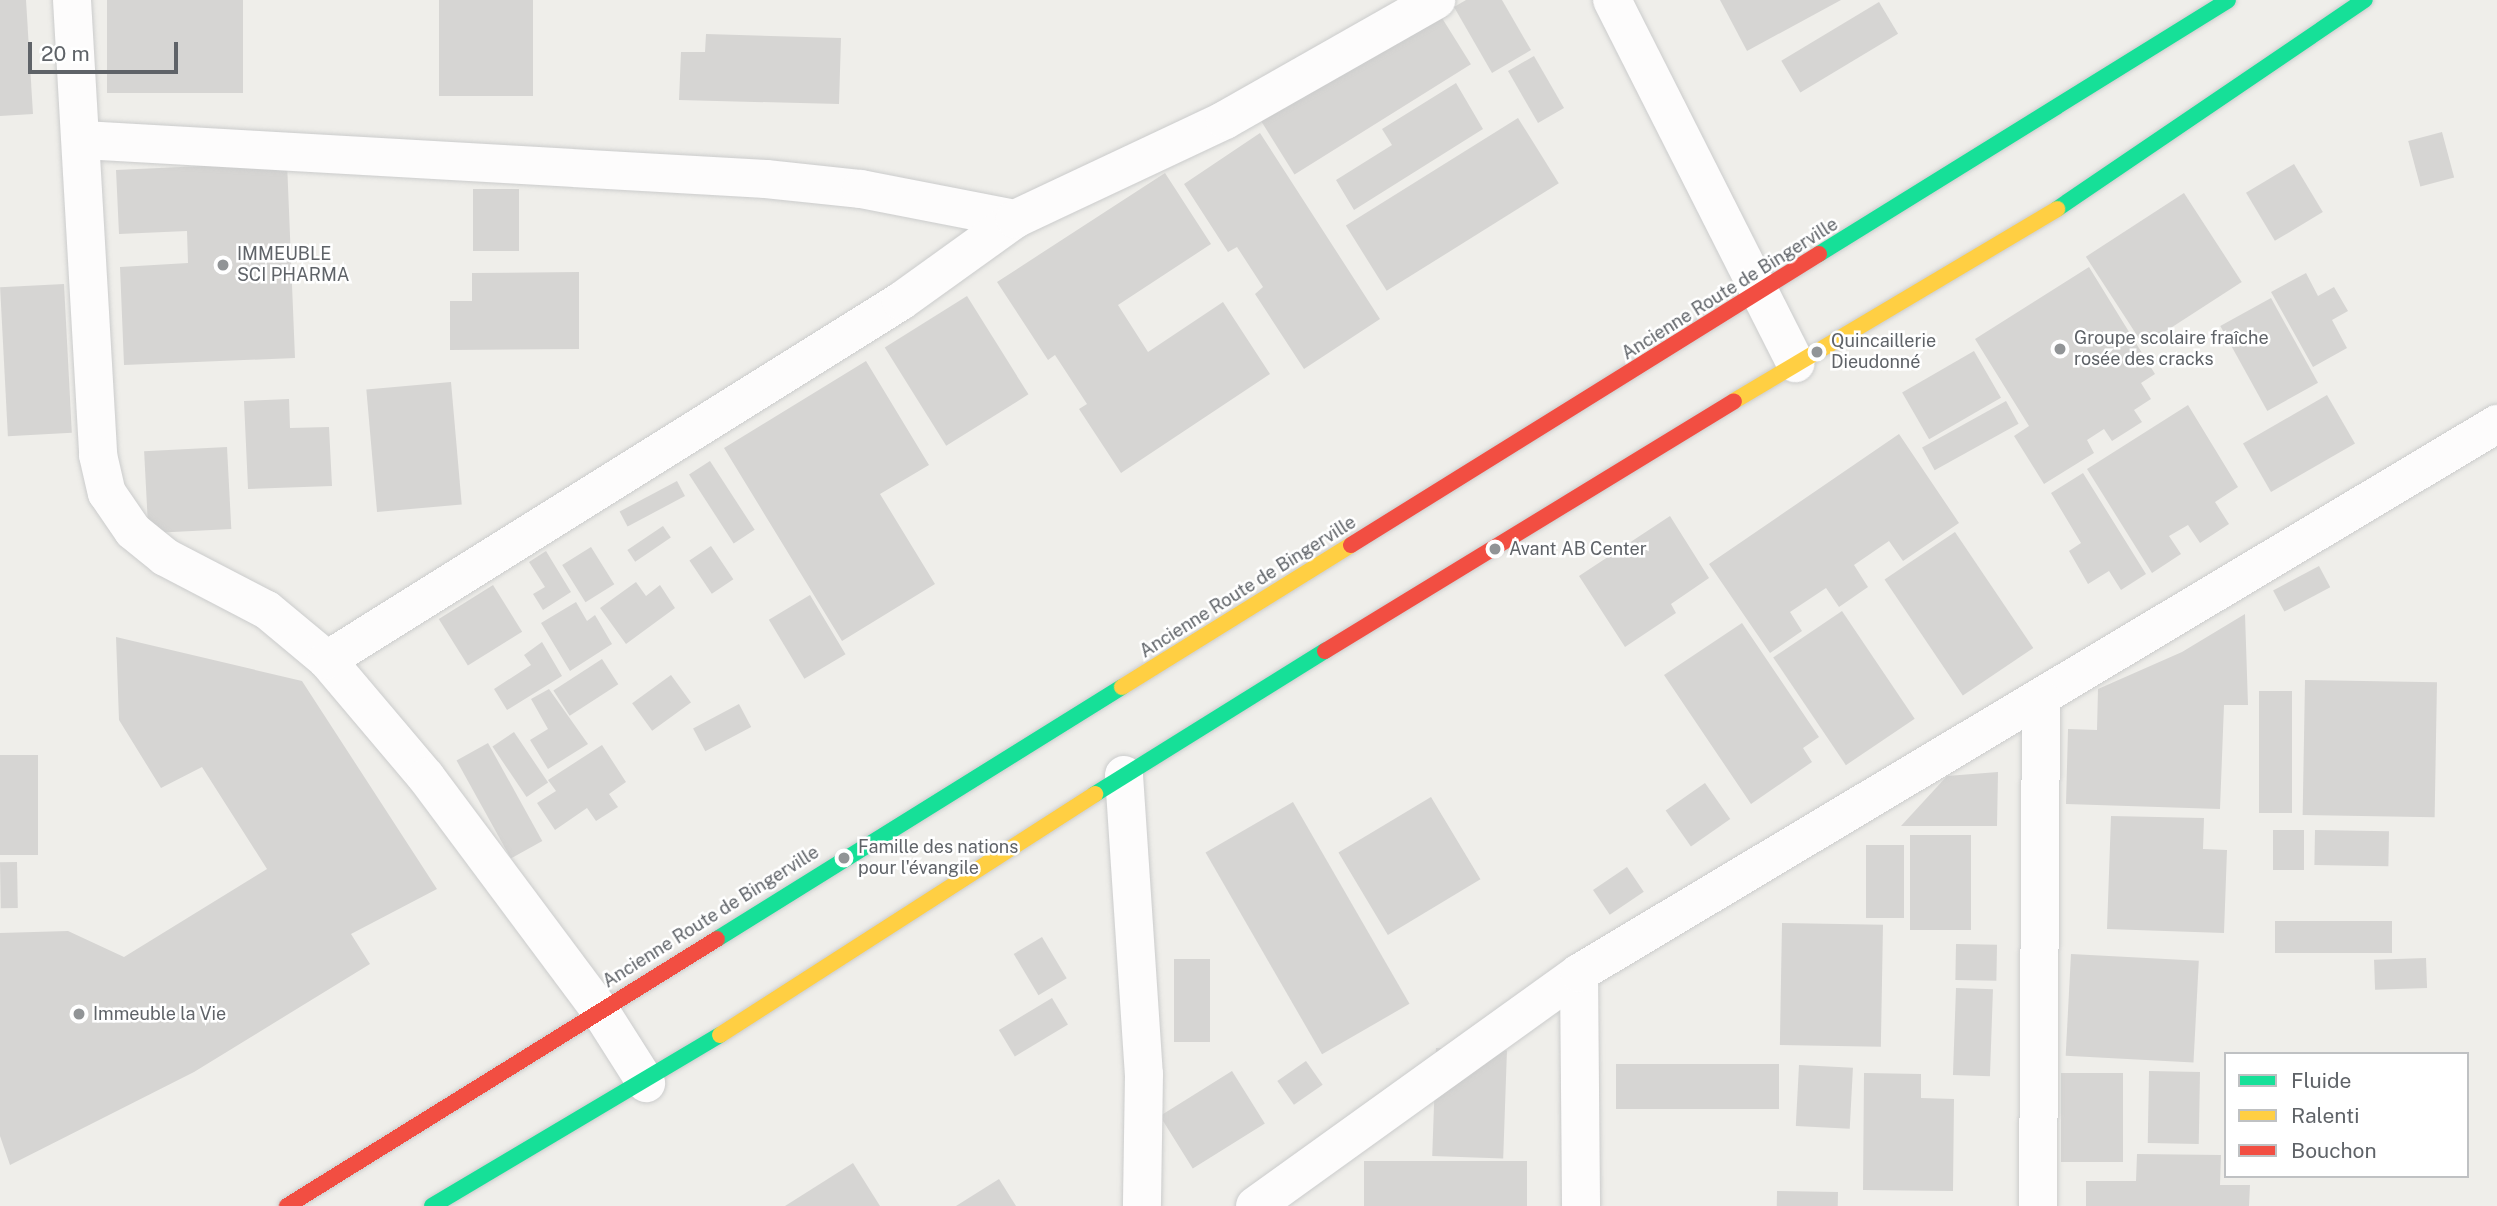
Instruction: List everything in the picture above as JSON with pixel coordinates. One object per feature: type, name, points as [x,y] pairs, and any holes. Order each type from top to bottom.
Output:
[{"type":"street","points":[[72,0],[83,140],[98,455],[107,494],[133,531],[164,557],[267,610],[327,660],[426,777],[599,1009],[646,1083]]},
{"type":"street","points":[[327,660],[901,301],[1015,219],[1225,120],[1436,0]]},
{"type":"street","points":[[1612,0],[1794,363]]},
{"type":"street","name":"Ancienne Route de Bingerville","points":[[287,1206],[599,1009],[1761,293],[2228,0]]},
{"type":"street","points":[[432,1206],[646,1083],[1125,775],[1794,363],[2027,229],[2365,0]]},
{"type":"street","points":[[83,140],[766,179],[861,189],[1015,219]]},
{"type":"street","points":[[1255,1206],[1579,973],[2497,424]]},
{"type":"street","points":[[2038,1206],[2041,699]]},
{"type":"street","points":[[1125,775],[1144,1074],[1142,1206]]},
{"type":"street","points":[[1579,973],[1581,1206]]},
{"type":"building","points":[[0,0],[26,0],[33,114],[0,116]]},
{"type":"building","points":[[107,0],[243,0],[243,93],[107,93]]},
{"type":"building","points":[[439,0],[533,0],[533,96],[439,96]]},
{"type":"building","points":[[1466,0],[1502,0],[1531,50],[1492,73],[1454,7]]},
{"type":"building","points":[[1720,0],[1841,0],[1747,51]]},
{"type":"building","points":[[1879,2],[1898,34],[1800,92],[1781,61]]},
{"type":"building","points":[[1437,10],[1471,64],[1295,174],[1261,120]]},
{"type":"building","points":[[706,34],[841,38],[839,104],[679,100],[681,52],[705,52]]},
{"type":"building","points":[[1534,56],[1564,108],[1538,123],[1508,71]]},
{"type":"building","points":[[1456,83],[1483,129],[1354,210],[1336,180],[1392,145],[1382,129]]},
{"type":"building","points":[[1518,118],[1559,183],[1387,291],[1346,226]]},
{"type":"building","points":[[2442,132],[2454,177],[2420,186],[2408,141]]},
{"type":"building","points":[[1260,133],[1380,319],[1304,369],[1255,294],[1263,287],[1237,247],[1228,252],[1184,184]]},
{"type":"building","name":"IMMEUBLE SCI PHARMA","points":[[287,162],[295,358],[124,365],[120,267],[188,263],[187,231],[119,234],[116,170]]},
{"type":"building","points":[[2294,164],[2323,212],[2275,241],[2246,193]]},
{"type":"building","points":[[1165,173],[1211,244],[1118,305],[1148,352],[1223,302],[1270,374],[1121,473],[1079,409],[1087,404],[1055,355],[1048,360],[997,282]]},
{"type":"building","points":[[473,189],[519,189],[519,251],[473,251]]},
{"type":"building","points":[[2184,193],[2242,282],[2144,346],[2086,257]]},
{"type":"building","points":[[2089,267],[2155,374],[2141,383],[2151,399],[2134,410],[2142,422],[2112,441],[2104,429],[2087,440],[2094,453],[2044,484],[2014,436],[2029,426],[1975,339]]},
{"type":"building","points":[[579,272],[579,349],[450,350],[450,301],[472,301],[472,273]]},
{"type":"building","points":[[2306,273],[2318,296],[2334,287],[2348,311],[2332,320],[2347,348],[2313,367],[2271,292]]},
{"type":"building","points":[[64,284],[72,433],[8,436],[0,287]]},
{"type":"building","points":[[967,296],[1028,394],[946,446],[885,347]]},
{"type":"building","points":[[2271,298],[2318,383],[2267,411],[2220,326]]},
{"type":"building","points":[[1974,351],[2001,398],[1929,439],[1902,392]]},
{"type":"building","points":[[866,361],[929,465],[880,494],[935,584],[842,641],[724,448]]},
{"type":"building","points":[[451,382],[462,505],[377,512],[366,389]]},
{"type":"building","points":[[2327,395],[2355,443],[2271,492],[2243,444]]},
{"type":"building","points":[[289,399],[290,428],[329,427],[332,486],[248,489],[244,401]]},
{"type":"building","points":[[2006,401],[2019,424],[1935,470],[1922,448]]},
{"type":"building","points":[[2188,405],[2238,487],[2215,502],[2229,524],[2200,543],[2188,525],[2169,536],[2181,554],[2152,573],[2087,469]]},
{"type":"building","points":[[1899,434],[1959,523],[1903,561],[1889,541],[1854,565],[1868,587],[1839,607],[1826,588],[1790,612],[1802,631],[1770,653],[1709,564]]},
{"type":"building","points":[[227,447],[231,529],[148,533],[144,451]]},
{"type":"building","points":[[710,461],[755,530],[734,543],[689,475]]},
{"type":"building","points":[[2083,473],[2146,574],[2121,590],[2109,571],[2088,584],[2069,551],[2081,543],[2051,493]]},
{"type":"building","points":[[677,481],[685,496],[628,527],[620,512]]},
{"type":"building","points":[[1670,516],[1709,578],[1671,604],[1676,613],[1625,647],[1579,576]]},
{"type":"building","points":[[663,526],[671,538],[635,562],[627,550]]},
{"type":"building","points":[[1955,532],[2033,648],[1963,696],[1885,580]]},
{"type":"building","points":[[711,546],[733,579],[712,594],[689,561]]},
{"type":"building","points":[[591,547],[614,584],[585,602],[562,565]]},
{"type":"building","points":[[546,551],[571,592],[543,610],[533,594],[545,587],[529,562]]},
{"type":"building","points":[[2319,566],[2330,587],[2284,612],[2273,590]]},
{"type":"building","points":[[636,582],[646,596],[660,585],[675,608],[626,644],[600,608]]},
{"type":"building","points":[[493,585],[522,632],[468,666],[439,619]]},
{"type":"building","points":[[810,595],[846,654],[804,679],[769,620]]},
{"type":"building","points":[[576,602],[587,621],[595,615],[612,644],[570,671],[541,623]]},
{"type":"building","points":[[1842,611],[1915,719],[1846,765],[1773,657]]},
{"type":"building","points":[[2245,614],[2248,705],[2224,705],[2220,809],[2066,804],[2068,729],[2097,730],[2098,689],[2182,652]]},
{"type":"building","points":[[1742,623],[1819,737],[1803,748],[1812,762],[1751,804],[1664,675]]},
{"type":"building","points":[[116,637],[302,681],[437,889],[351,934],[370,964],[194,1072],[10,1165],[0,1136],[0,933],[68,931],[124,957],[267,869],[202,767],[161,788],[119,720]]},
{"type":"building","points":[[542,642],[562,676],[507,710],[494,689],[531,665],[524,655]]},
{"type":"building","points":[[602,659],[618,684],[570,716],[553,691]]},
{"type":"building","points":[[671,675],[691,703],[652,731],[632,703]]},
{"type":"building","points":[[2305,680],[2437,682],[2435,817],[2303,815]]},
{"type":"building","points":[[549,689],[588,744],[548,769],[530,740],[548,729],[531,699]]},
{"type":"building","points":[[2259,691],[2292,691],[2292,813],[2259,813]]},
{"type":"building","points":[[739,704],[751,727],[705,751],[693,728]]},
{"type":"building","points":[[514,732],[548,783],[527,797],[492,747]]},
{"type":"building","points":[[488,743],[542,841],[511,858],[457,760]]},
{"type":"building","points":[[602,745],[626,782],[609,794],[618,807],[596,821],[587,808],[555,830],[537,803],[556,791],[548,780]]},
{"type":"building","points":[[0,755],[38,755],[38,855],[0,855]]},
{"type":"building","points":[[1998,772],[1997,826],[1901,826],[1947,776]]},
{"type":"building","points":[[1705,783],[1730,819],[1691,847],[1666,811]]},
{"type":"building","points":[[1431,797],[1480,879],[1388,935],[1338,853]]},
{"type":"building","points":[[1293,802],[1410,1004],[1322,1054],[1206,853]]},
{"type":"building","points":[[2111,816],[2204,818],[2203,849],[2227,850],[2224,933],[2107,929]]},
{"type":"building","points":[[2273,830],[2304,830],[2304,870],[2273,870]]},
{"type":"building","points":[[2315,830],[2389,831],[2388,866],[2314,865]]},
{"type":"building","points":[[1910,835],[1971,835],[1971,930],[1910,930]]},
{"type":"building","points":[[1866,845],[1904,845],[1904,918],[1866,918]]},
{"type":"building","points":[[0,862],[17,862],[18,908],[1,908]]},
{"type":"building","points":[[1627,867],[1644,892],[1610,915],[1593,890]]},
{"type":"building","points":[[2275,921],[2392,921],[2392,953],[2275,953]]},
{"type":"building","points":[[1782,923],[1883,925],[1881,1047],[1780,1045]]},
{"type":"building","points":[[1042,937],[1067,978],[1038,995],[1014,954]]},
{"type":"building","points":[[1956,944],[1997,945],[1996,981],[1955,980]]},
{"type":"building","points":[[2071,954],[2199,961],[2193,1063],[2066,1056]]},
{"type":"building","points":[[2426,958],[2427,988],[2375,990],[2374,960]]},
{"type":"building","points":[[1174,959],[1210,959],[1210,1042],[1174,1042]]},
{"type":"building","points":[[1956,988],[1993,989],[1990,1076],[1953,1075]]},
{"type":"building","points":[[1052,998],[1068,1025],[1015,1057],[999,1030]]},
{"type":"building","points":[[1436,1048],[1507,1050],[1503,1158],[1432,1156]]},
{"type":"building","points":[[1306,1061],[1323,1085],[1294,1105],[1277,1081]]},
{"type":"building","points":[[1616,1064],[1779,1064],[1779,1109],[1616,1109]]},
{"type":"building","points":[[1799,1065],[1853,1068],[1850,1129],[1796,1126]]},
{"type":"building","points":[[1232,1071],[1265,1124],[1193,1169],[1160,1116]]},
{"type":"building","points":[[2149,1071],[2200,1072],[2199,1144],[2148,1143]]},
{"type":"building","points":[[1864,1073],[1921,1074],[1921,1098],[1954,1099],[1953,1191],[1863,1190]]},
{"type":"building","points":[[2061,1073],[2123,1073],[2123,1162],[2061,1162]]},
{"type":"building","points":[[2137,1154],[2221,1155],[2220,1185],[2250,1185],[2249,1206],[2086,1206],[2086,1181],[2136,1181]]},
{"type":"building","points":[[1364,1161],[1527,1161],[1527,1206],[1364,1206]]},
{"type":"building","points":[[853,1163],[880,1206],[785,1206]]},
{"type":"building","points":[[999,1179],[1016,1206],[956,1206]]},
{"type":"building","points":[[1777,1191],[1838,1192],[1838,1206],[1777,1206]]},
{"type":"traffic: fast","points":[[1819,254],[2228,0]]},
{"type":"traffic: fast","points":[[2057,209],[2365,0]]},
{"type":"traffic: fast","points":[[1095,794],[1325,651]]},
{"type":"traffic: fast","points":[[717,939],[1122,687]]},
{"type":"traffic: fast","points":[[432,1206],[720,1035]]},
{"type":"traffic: slow","points":[[1734,401],[2057,209]]},
{"type":"traffic: slow","points":[[1122,687],[1351,545]]},
{"type":"traffic: slow","points":[[720,1035],[1095,794]]},
{"type":"traffic: jam","points":[[1351,545],[1819,254]]},
{"type":"traffic: jam","points":[[1325,651],[1734,401]]},
{"type":"traffic: jam","points":[[287,1206],[717,939]]},
{"type":"place","name":"IMMEUBLE SCI PHARMA","points":[[223,265]]},
{"type":"place","name":"Groupe scolaire fraîche rosée des cracks","points":[[2060,349]]},
{"type":"place","name":"Quincaillerie Dieudonné","points":[[1817,352]]},
{"type":"place","name":"Avant AB Center","points":[[1495,549]]},
{"type":"place","name":"Famille des nations pour l'évangile","points":[[844,858]]},
{"type":"place","name":"Immeuble la Vie","points":[[79,1014]]}]
